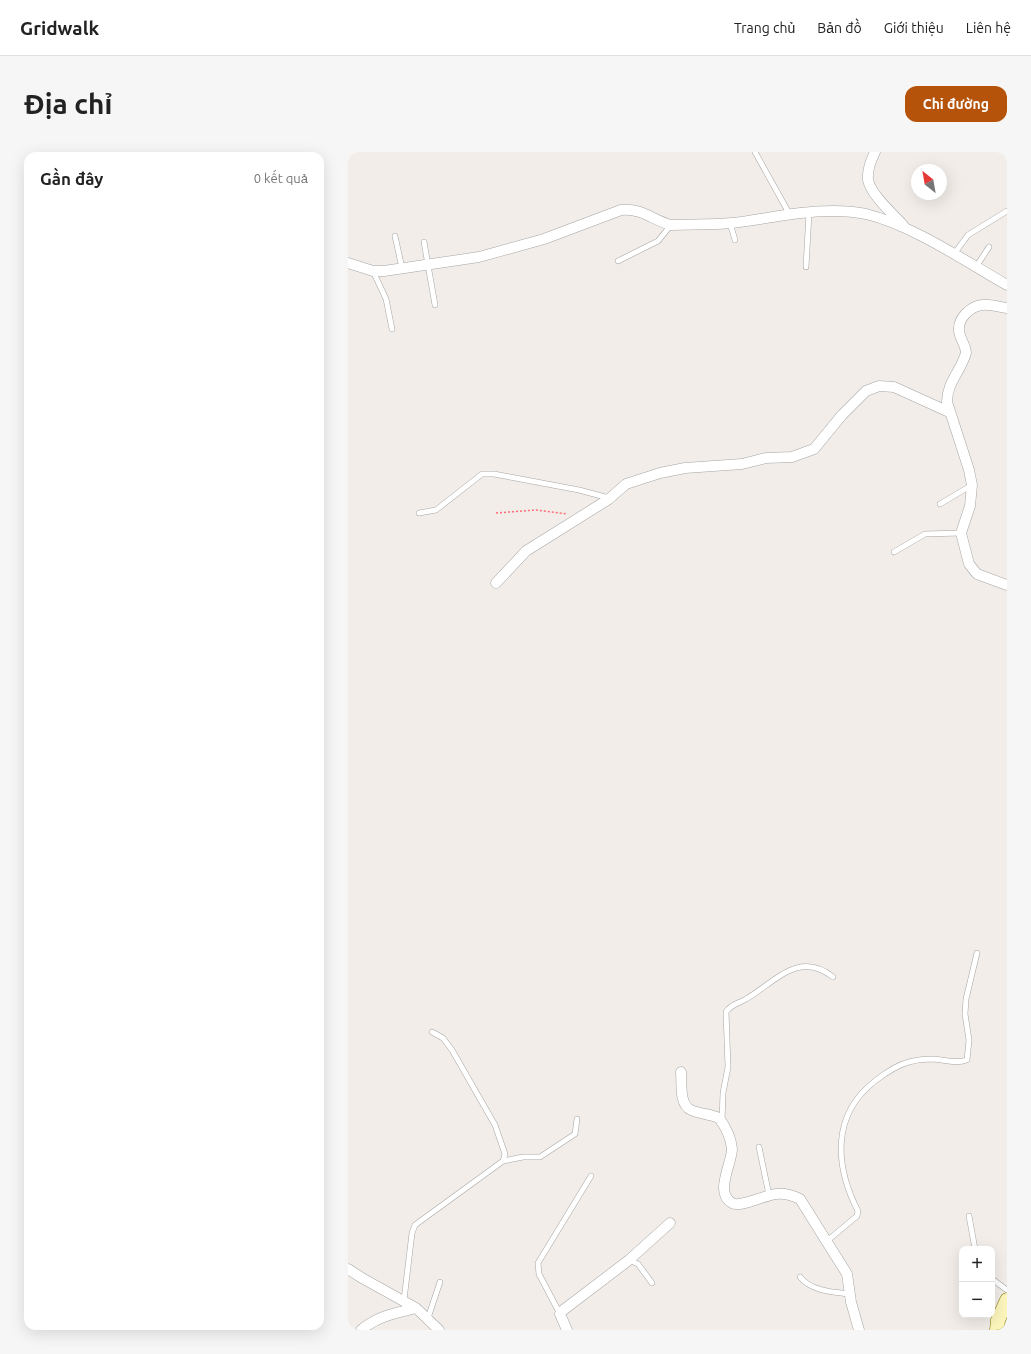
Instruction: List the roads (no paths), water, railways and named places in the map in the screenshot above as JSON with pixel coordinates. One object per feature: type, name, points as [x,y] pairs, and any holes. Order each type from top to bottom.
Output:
[{"type":"main road","points":[[997,1330],[998,1320],[1007,1300]]},
{"type":"street","points":[[875,152],[869,166],[868,180],[878,198],[904,227]]},
{"type":"street","points":[[348,263],[373,271],[402,269],[479,257],[544,239],[621,210],[633,209],[643,212],[662,223],[671,225],[730,223],[809,213],[864,214],[904,227],[1007,285]]},
{"type":"street","points":[[1007,308],[980,305],[965,314],[960,321],[958,328],[966,353],[947,392],[948,412],[969,470],[972,485],[970,506],[961,533],[972,570],[977,574],[1007,585]]},
{"type":"street","points":[[496,583],[526,551],[609,499],[626,484],[660,473],[685,468],[742,464],[766,458],[792,457],[814,449],[842,415],[866,391],[879,386],[894,387],[948,412]]},
{"type":"street","points":[[681,1072],[683,1100],[685,1106],[690,1110],[719,1118],[731,1142],[732,1150],[724,1178],[726,1197],[732,1203],[739,1204],[769,1195],[792,1195],[800,1199],[847,1274],[850,1294],[859,1330]]},
{"type":"street","points":[[567,1330],[560,1314],[562,1311],[629,1260],[670,1223]]},
{"type":"street","points":[[348,1268],[362,1278],[416,1308],[439,1330]]},
{"type":"street","points":[[361,1330],[370,1322],[384,1315],[416,1308]]},
{"type":"lane","points":[[755,152],[790,215]]},
{"type":"lane","points":[[953,255],[968,235],[1007,211]]},
{"type":"lane","points":[[806,267],[809,213]]},
{"type":"lane","points":[[730,223],[735,240]]},
{"type":"lane","points":[[618,261],[658,241],[671,225]]},
{"type":"lane","points":[[395,236],[402,269]]},
{"type":"lane","points":[[424,242],[436,305]]},
{"type":"lane","points":[[976,267],[989,247]]},
{"type":"lane","points":[[373,271],[386,299],[392,329]]},
{"type":"lane","points":[[419,513],[436,510],[482,474],[494,474],[579,490],[609,499]]},
{"type":"lane","points":[[940,504],[972,485]]},
{"type":"lane","points":[[894,552],[925,534],[961,533]]},
{"type":"lane","points":[[827,1241],[857,1216],[858,1211],[848,1192],[842,1169],[841,1140],[851,1107],[863,1091],[883,1075],[908,1062],[932,1059],[961,1062],[967,1060],[969,1040],[965,1014],[966,1000],[978,953]]},
{"type":"lane","points":[[722,1123],[723,1093],[728,1066],[726,1012],[730,1006],[746,999],[777,977],[793,969],[806,966],[822,968],[834,977]]},
{"type":"lane","points":[[432,1032],[443,1038],[452,1050],[495,1125],[505,1154],[503,1161]]},
{"type":"lane","points":[[404,1300],[412,1233],[415,1225],[503,1161],[523,1157],[540,1157],[575,1134],[577,1119]]},
{"type":"lane","points":[[760,1146],[769,1195]]},
{"type":"lane","points":[[560,1314],[539,1274],[538,1263],[591,1176]]},
{"type":"lane","points":[[969,1216],[974,1246]]},
{"type":"lane","points":[[629,1260],[638,1264],[652,1283]]},
{"type":"lane","points":[[800,1277],[805,1283],[825,1291],[850,1294]]},
{"type":"lane","points":[[995,1281],[1007,1290]]},
{"type":"lane","points":[[428,1318],[440,1282]]}]
